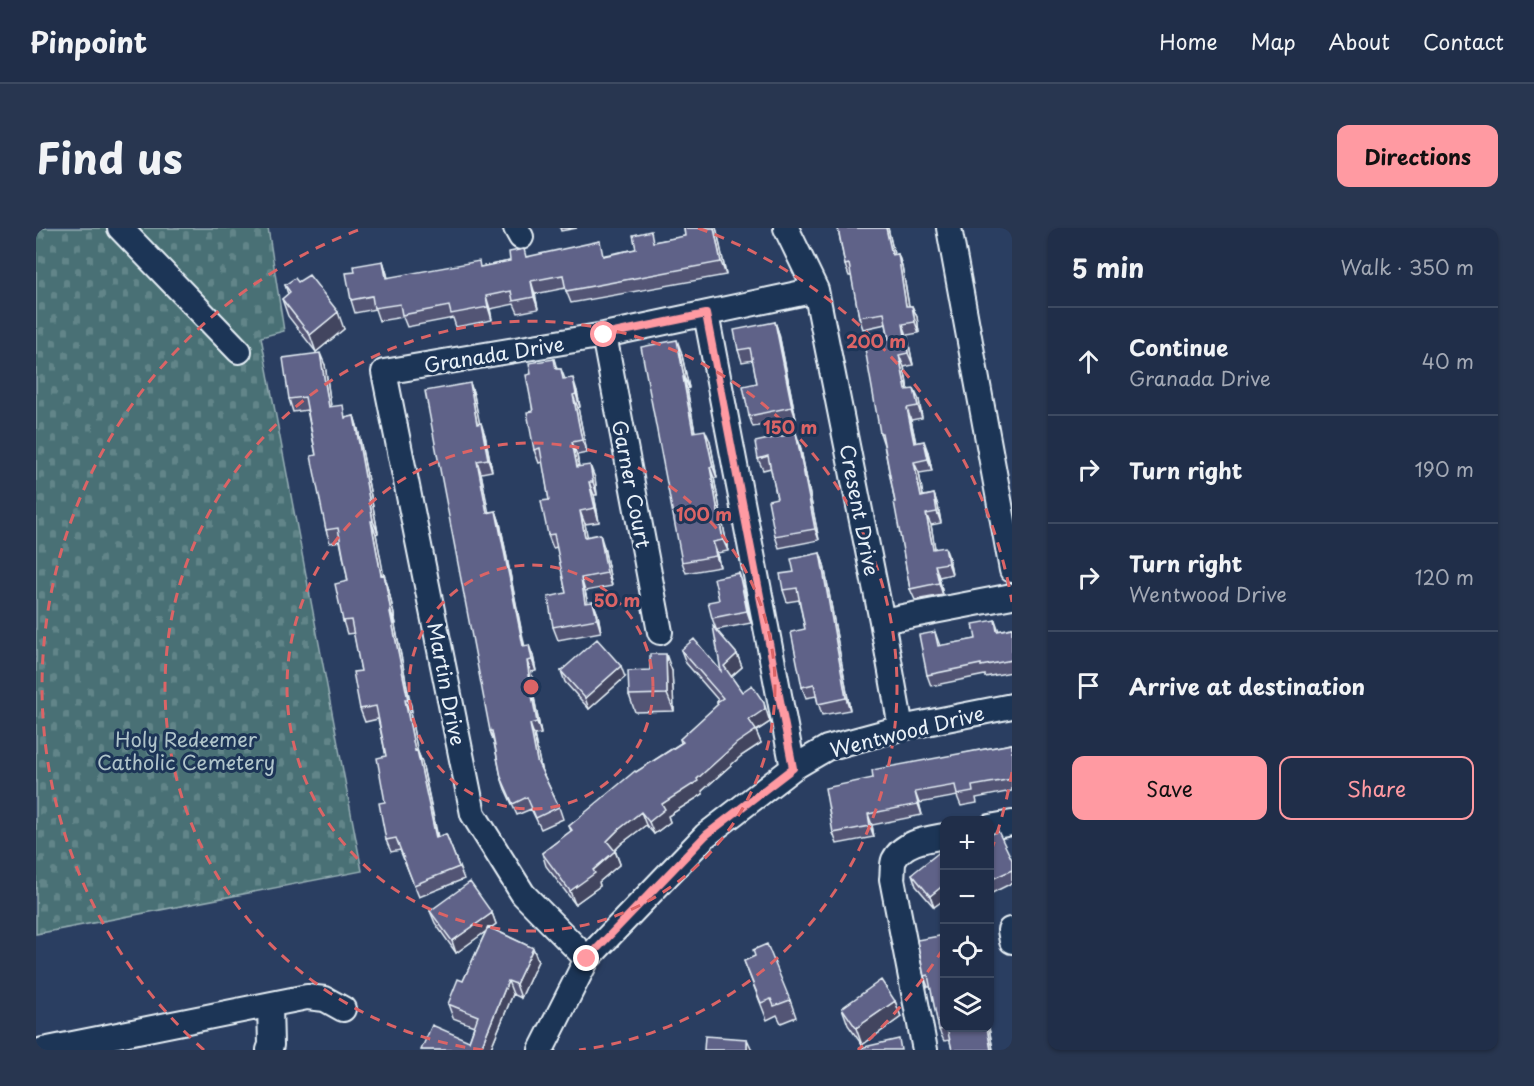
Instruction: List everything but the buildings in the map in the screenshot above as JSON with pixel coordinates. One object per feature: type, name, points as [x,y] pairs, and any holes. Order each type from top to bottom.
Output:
[{"type":"street","points":[[120,228],[239,351]]},
{"type":"street","name":"Cresent Drive","points":[[786,228],[816,290],[901,728]]},
{"type":"street","points":[[949,228],[1012,570]]},
{"type":"street","name":"Granada Drive","points":[[384,372],[604,335],[816,290]]},
{"type":"street","points":[[706,314],[793,768]]},
{"type":"street","name":"Garner Court","points":[[604,335],[660,632]]},
{"type":"street","name":"Martin Drive","points":[[384,372],[473,814],[523,894],[587,959]]},
{"type":"street","points":[[882,621],[1012,596]]},
{"type":"street","name":"Wentwood Drive","points":[[541,1050],[587,959],[706,835],[793,768],[827,748],[901,728],[1012,705]]},
{"type":"street","points":[[994,827],[1012,823]]},
{"type":"street","points":[[926,1050],[892,879],[894,861],[906,846],[940,837]]},
{"type":"street","points":[[43,1050],[307,998],[325,999],[343,1009]]},
{"type":"street","points":[[269,1050],[270,1005]]},
{"type":"green space","name":"Holy Redeemer Catholic Cemetery","points":[[36,228],[268,228],[284,331],[261,337],[362,871],[36,934]]},
{"type":"route","points":[[587,959],[706,835],[793,768],[706,314],[604,335]]}]
